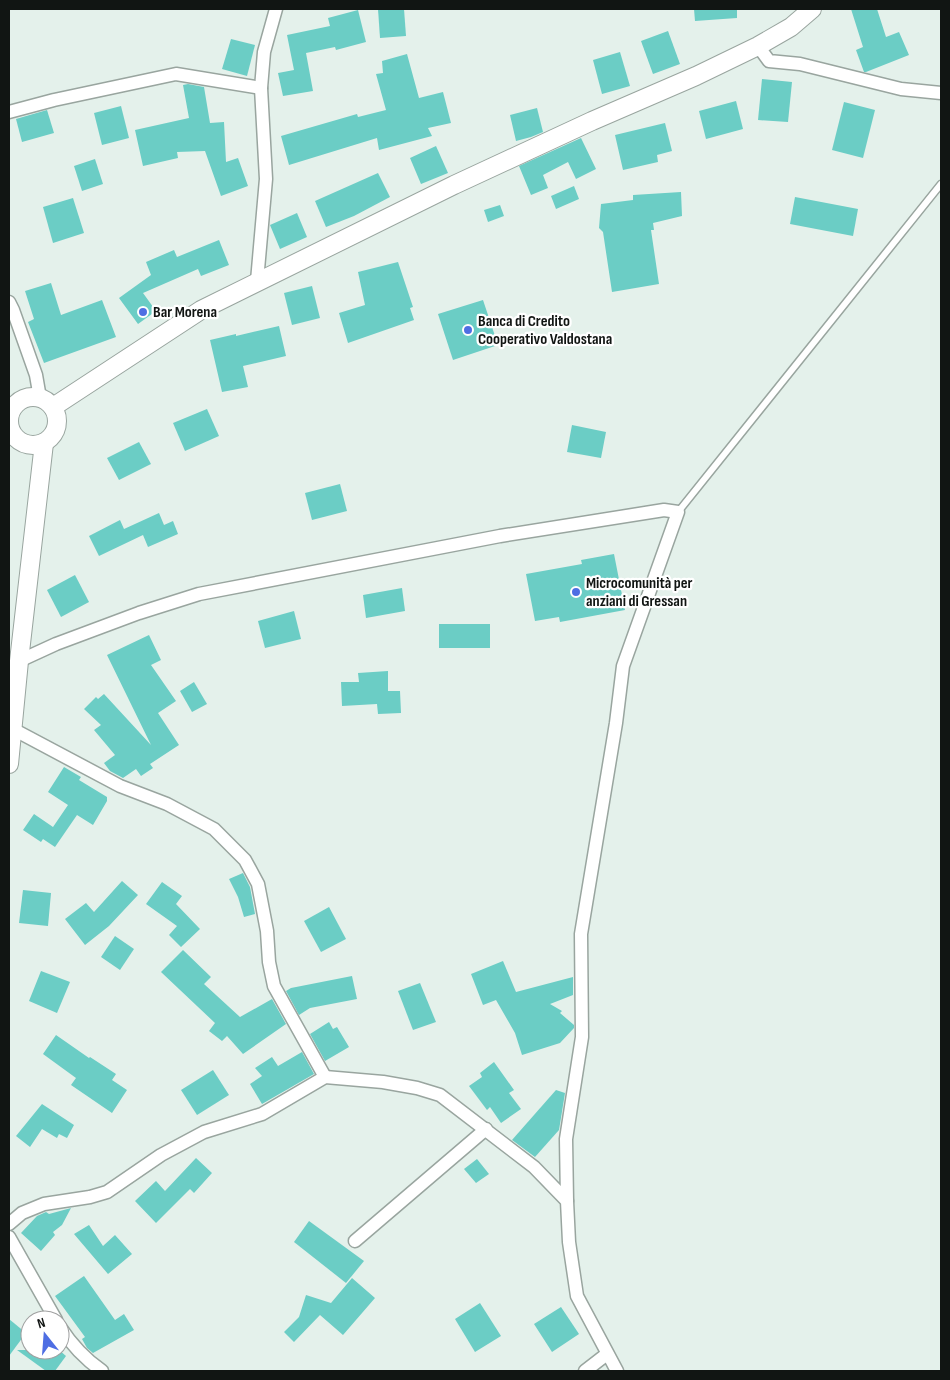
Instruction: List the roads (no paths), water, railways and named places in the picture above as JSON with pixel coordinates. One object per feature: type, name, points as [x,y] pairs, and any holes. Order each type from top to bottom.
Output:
[{"type":"main road","points":[[47,403],[200,310],[454,185],[592,121],[696,76],[758,46],[791,27],[812,9]]},
{"type":"main road","points":[[29,397],[47,403],[57,416],[56,429],[44,443],[31,445],[24,443],[9,428],[10,415],[14,406],[29,397]]},
{"type":"main road","points":[[9,764],[18,660],[44,443]]},
{"type":"street","points":[[257,281],[266,179],[261,88],[264,52],[276,9]]},
{"type":"street","points":[[758,46],[769,61],[800,64],[901,89],[941,93]]},
{"type":"street","points":[[9,112],[54,100],[176,74],[261,88]]},
{"type":"street","points":[[9,302],[47,403]]},
{"type":"street","points":[[18,660],[139,613],[199,594],[500,536],[664,510],[678,512],[623,666],[616,723],[581,934],[582,1037],[566,1139],[569,1242],[577,1296],[617,1371]]},
{"type":"street","points":[[11,728],[120,786],[167,804],[214,829],[245,860],[258,884],[267,930],[269,962],[274,986],[326,1077]]},
{"type":"street","points":[[9,1224],[22,1212],[44,1204],[90,1198],[107,1192],[161,1155],[204,1132],[262,1114],[326,1077],[383,1082],[440,1095],[534,1167],[567,1201]]},
{"type":"street","points":[[355,1241],[486,1129]]},
{"type":"street","points":[[9,1237],[50,1310]]},
{"type":"street","points":[[70,1341],[88,1361],[102,1371]]},
{"type":"street","points":[[585,1371],[607,1354]]},
{"type":"lane","points":[[678,512],[941,184]]},
{"type":"place","name":"Bar Morena","points":[[143,312]]},
{"type":"place","name":"Banca di Credito Cooperativo Valdostana","points":[[468,330]]},
{"type":"place","name":"Microcomunità per anziani di Gressan","points":[[576,592]]}]
